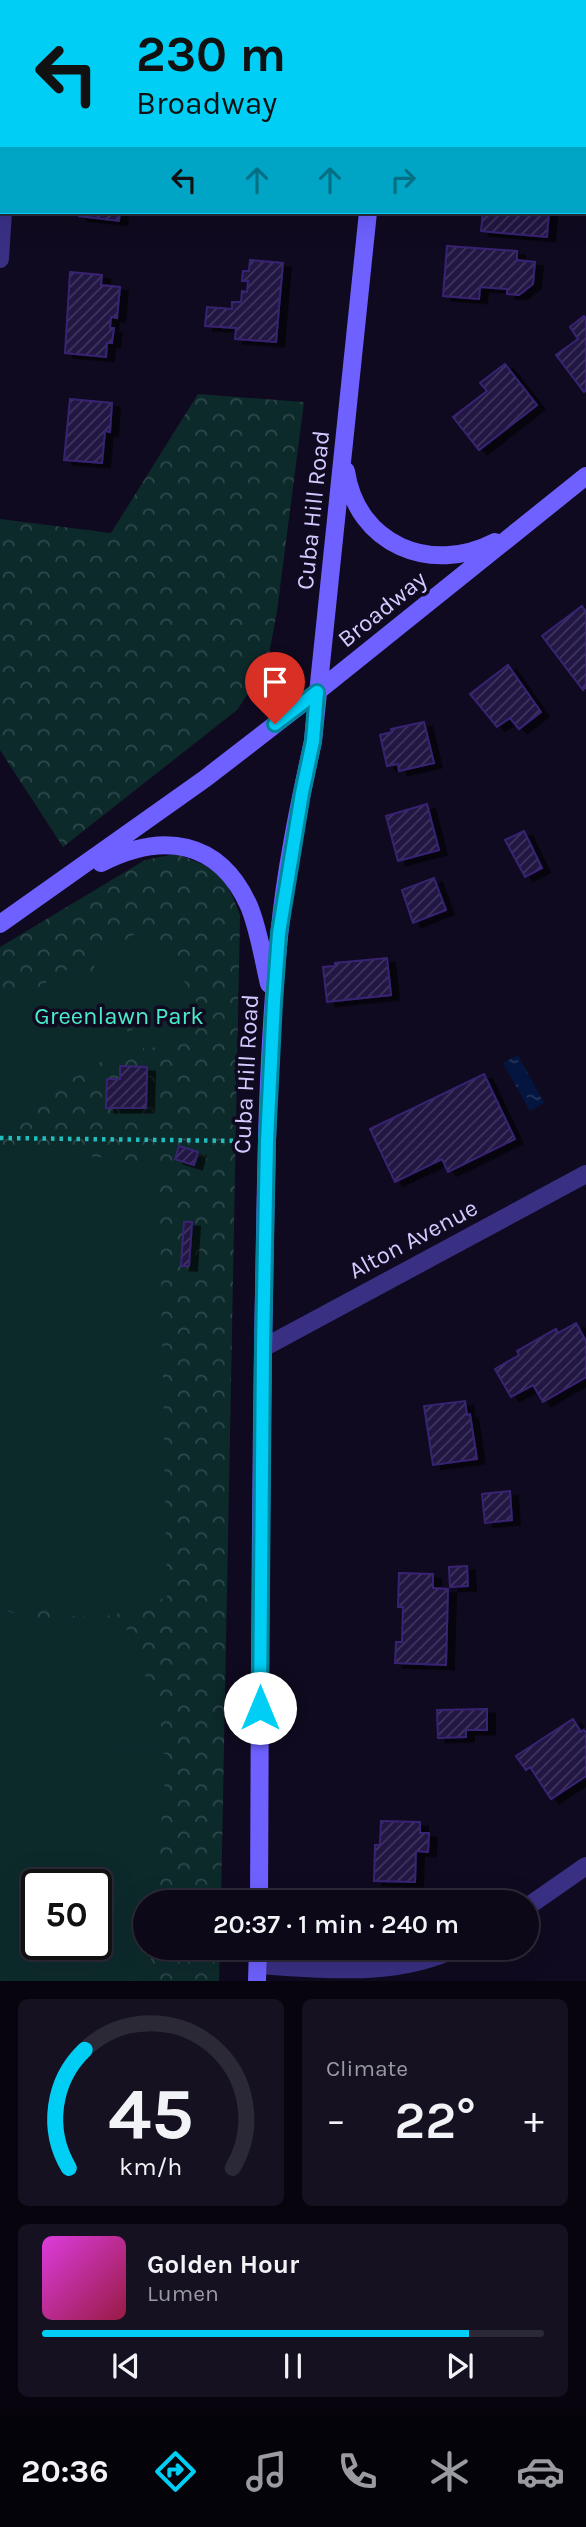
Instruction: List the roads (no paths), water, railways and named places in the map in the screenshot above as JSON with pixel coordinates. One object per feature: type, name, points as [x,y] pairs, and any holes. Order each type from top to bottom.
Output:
[{"type":"main road","name":"Cuba Hill Road","points":[[259,1890],[263,1348],[267,1141],[274,1002],[279,933],[313,741],[368,214]]},
{"type":"main road","points":[[344,457],[348,484],[359,511],[371,527],[393,544],[424,554],[455,555],[483,548],[520,530]]},
{"type":"main road","name":"Broadway","points":[[0,924],[206,778],[586,475]]},
{"type":"main road","points":[[57,884],[114,856],[143,846],[159,844],[202,852],[228,872],[250,907],[274,1002]]},
{"type":"street","points":[[0,259],[3,214]]},
{"type":"street","name":"Alton Avenue","points":[[263,1348],[586,1174]]},
{"type":"street","points":[[539,1899],[586,1866]]},
{"type":"street","points":[[258,1965],[381,1969],[423,1960]]},
{"type":"water","points":[[518,1055],[544,1103],[530,1111],[503,1063]]},
{"type":"park label","name":"Greenlawn Park","points":[[119,1016]]}]
